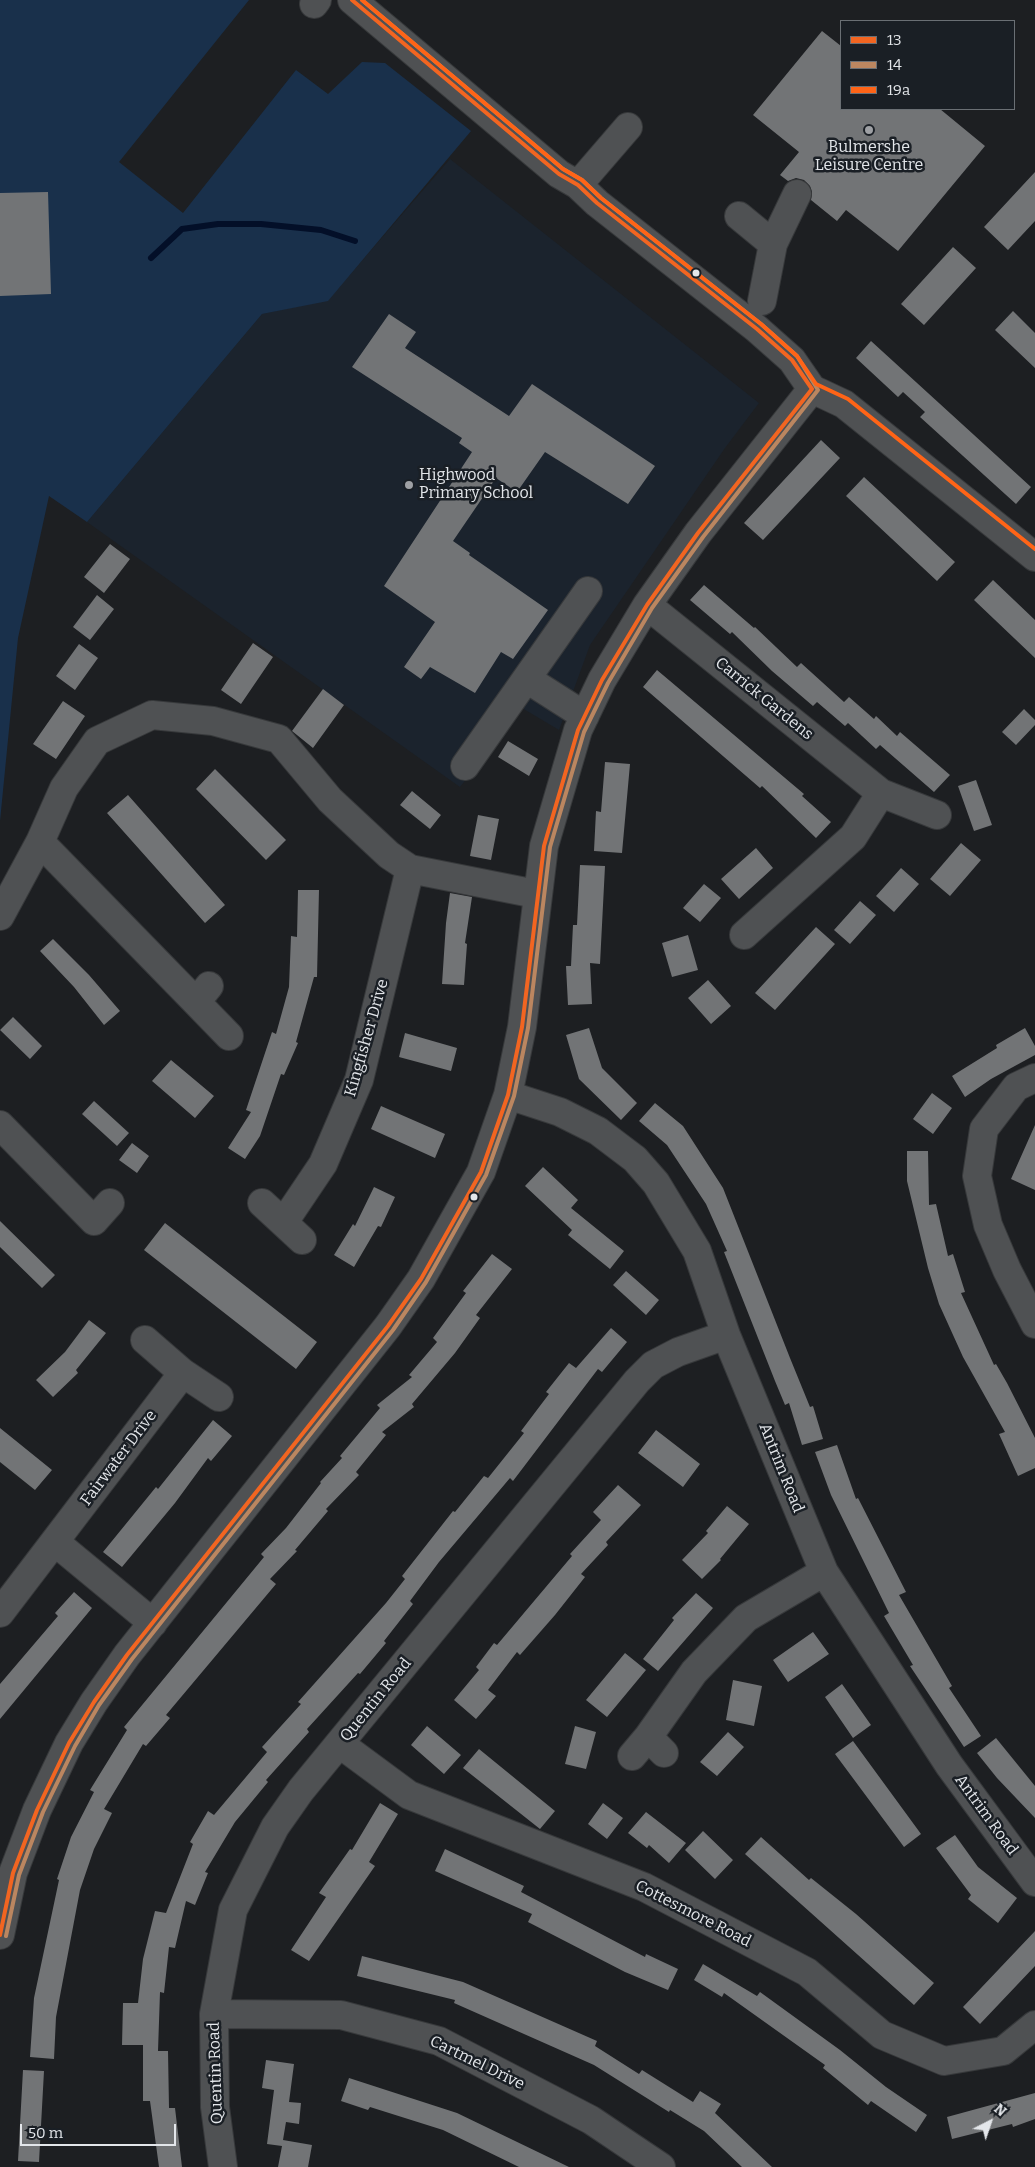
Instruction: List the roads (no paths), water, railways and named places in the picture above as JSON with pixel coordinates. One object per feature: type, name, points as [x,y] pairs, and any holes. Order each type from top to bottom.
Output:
[{"type":"street","points":[[352,0],[559,174],[578,185],[597,203],[757,329],[792,360],[812,389],[844,404],[1035,557]]},
{"type":"street","points":[[578,185],[628,127]]},
{"type":"street","points":[[762,301],[773,244],[797,194]]},
{"type":"street","points":[[739,216],[773,244]]},
{"type":"street","points":[[0,1935],[13,1873],[37,1810],[69,1743],[94,1702],[153,1623],[388,1326],[421,1279],[481,1172],[508,1094],[522,1027],[536,894],[544,846],[563,778],[585,716],[622,644],[646,605],[698,533],[812,389]]},
{"type":"street","points":[[465,766],[588,591]]},
{"type":"street","name":"Carrick Gardens","points":[[646,605],[881,793],[937,815]]},
{"type":"street","points":[[527,678],[585,716]]},
{"type":"street","points":[[0,916],[40,842],[64,788],[97,741],[152,715],[213,721],[279,739],[337,806],[389,855],[410,869],[536,894]]},
{"type":"street","points":[[744,935],[852,837],[881,793]]},
{"type":"street","points":[[40,842],[203,994],[229,1036]]},
{"type":"street","name":"Kingfisher Drive","points":[[262,1203],[293,1231],[358,1080],[410,869]]},
{"type":"street","points":[[1035,1078],[1016,1087],[984,1129],[977,1176],[988,1225],[1007,1270],[1035,1324]]},
{"type":"street","name":"Antrim Road","points":[[508,1094],[560,1112],[598,1131],[635,1159],[656,1183],[696,1251],[726,1335],[824,1572],[949,1765],[1035,1882]]},
{"type":"street","points":[[0,1125],[95,1221]]},
{"type":"street","name":"Quentin Road","points":[[223,2167],[215,2107],[214,2014],[233,1910],[275,1827],[301,1790],[637,1381],[653,1365],[678,1352],[726,1335]]},
{"type":"street","points":[[145,1340],[183,1373],[219,1397]]},
{"type":"street","name":"Fairwater Drive","points":[[0,1613],[183,1373]]},
{"type":"street","points":[[55,1542],[153,1623]]},
{"type":"street","points":[[648,1749],[694,1672],[746,1618],[824,1572]]},
{"type":"street","name":"Cottesmore Road","points":[[340,1744],[408,1795],[644,1887],[806,1972],[882,2035],[944,2061],[1003,2051],[1035,2025]]},
{"type":"street","name":"Cartmel Drive","points":[[214,2014],[341,2015],[439,2041],[591,2120],[661,2167]]},
{"type":"waterway","points":[[151,258],[182,229],[218,224],[261,224],[321,230],[355,241]]},
{"type":"place","name":"Bulmershe Leisure Centre","points":[[869,130]]},
{"type":"place","name":"Highwood Primary School","points":[[409,485]]}]
